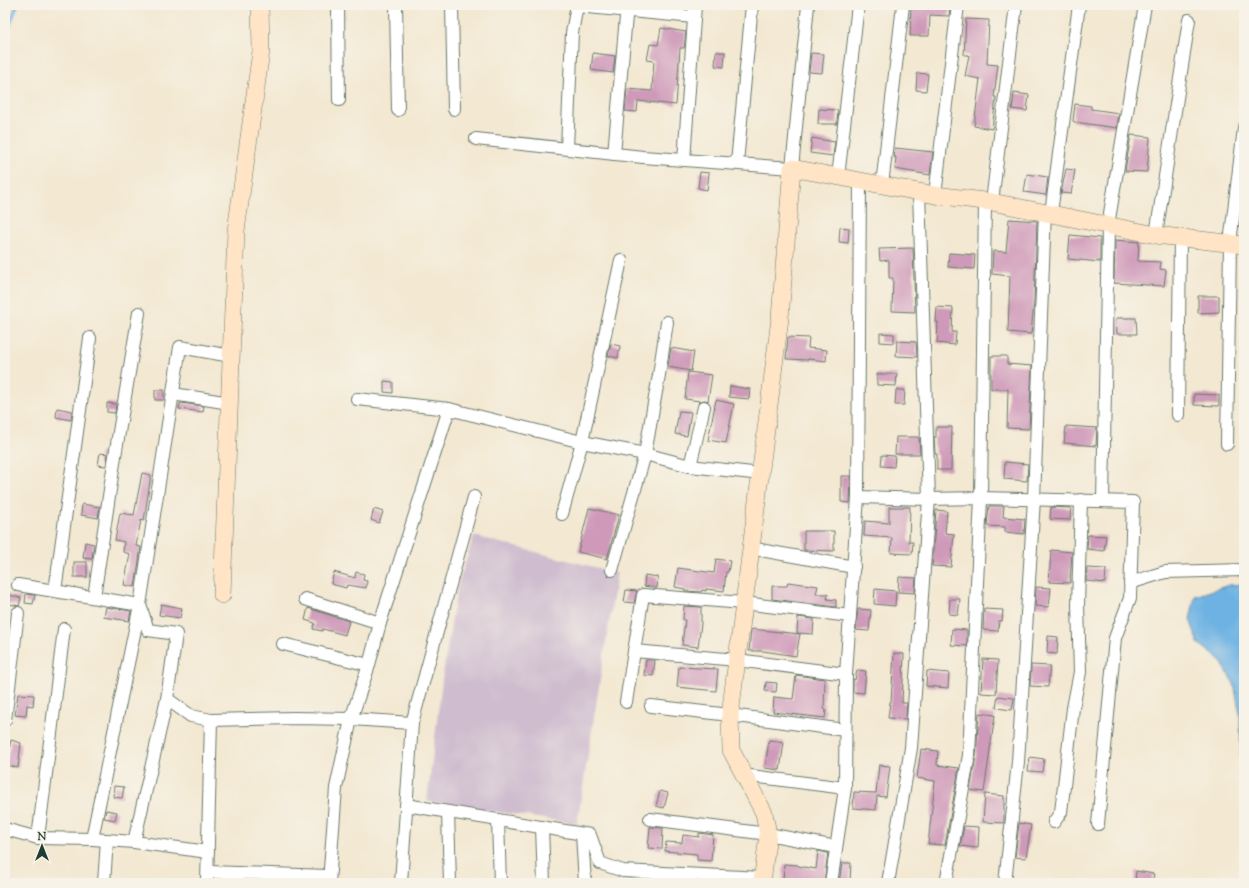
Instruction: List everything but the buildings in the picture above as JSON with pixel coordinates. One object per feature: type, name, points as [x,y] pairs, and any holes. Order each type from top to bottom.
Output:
[{"type":"street","points":[[222,595],[236,231],[261,51],[260,5]]},
{"type":"street","points":[[338,5],[339,100]]},
{"type":"street","points":[[396,5],[398,110]]},
{"type":"street","points":[[452,5],[454,109]]},
{"type":"street","points":[[567,148],[572,33],[577,5],[695,11],[684,160]]},
{"type":"street","points":[[737,163],[752,5]]},
{"type":"street","points":[[406,805],[590,835],[600,863],[623,871],[762,880],[768,834],[764,813],[731,750],[730,714],[780,318],[792,168],[808,5]]},
{"type":"street","points":[[838,177],[858,5]]},
{"type":"street","points":[[882,185],[903,5]]},
{"type":"street","points":[[888,883],[911,748],[929,499],[927,193],[958,5]]},
{"type":"street","points":[[946,883],[969,755],[981,498],[989,202],[1016,5]]},
{"type":"street","points":[[1005,883],[1018,762],[1034,499],[1048,213],[1079,5]]},
{"type":"street","points":[[1103,501],[1108,225],[1145,5]]},
{"type":"street","points":[[614,154],[627,8]]},
{"type":"street","points":[[1156,235],[1189,20]]},
{"type":"street","points":[[1226,444],[1244,128]]},
{"type":"street","points":[[476,139],[614,154],[792,168],[927,193],[989,202],[1156,235],[1237,244]]},
{"type":"street","points":[[832,883],[845,788],[846,674],[858,497],[860,181]]},
{"type":"street","points":[[1178,415],[1180,237]]},
{"type":"street","points":[[562,514],[582,442],[621,260]]},
{"type":"street","points":[[94,597],[115,456],[140,313]]},
{"type":"street","points":[[612,570],[645,454],[667,322]]},
{"type":"street","points":[[55,591],[90,338]]},
{"type":"street","points":[[92,839],[140,605],[180,347],[232,356]]},
{"type":"street","points":[[173,394],[230,403]]},
{"type":"street","points":[[357,399],[449,409],[582,442],[645,454],[690,466],[761,474]]},
{"type":"street","points":[[690,466],[704,407]]},
{"type":"street","points":[[212,720],[208,877],[329,879],[336,788],[351,719],[369,665],[380,623],[449,409]]},
{"type":"street","points":[[401,883],[412,723],[474,497]]},
{"type":"street","points":[[858,497],[929,499],[981,498],[1133,502],[1130,598],[1115,638],[1098,824]]},
{"type":"street","points":[[1054,822],[1061,812],[1073,708],[1080,672],[1078,605],[1081,500]]},
{"type":"street","points":[[750,548],[854,567]]},
{"type":"street","points":[[1130,583],[1166,572],[1244,570]]},
{"type":"street","points":[[18,585],[140,605]]},
{"type":"street","points":[[626,702],[643,595],[743,603],[850,616]]},
{"type":"street","points":[[305,599],[380,623]]},
{"type":"street","points":[[134,842],[167,699],[176,634],[148,630],[140,605]]},
{"type":"street","points":[[5,720],[18,613]]},
{"type":"street","points":[[38,838],[64,629]]},
{"type":"street","points":[[283,644],[369,665]]},
{"type":"street","points":[[634,651],[737,660],[846,674]]},
{"type":"street","points":[[167,699],[191,716],[212,720],[294,718],[351,719],[412,723]]},
{"type":"street","points":[[651,706],[730,714],[845,730]]},
{"type":"street","points":[[743,775],[845,788]]},
{"type":"street","points":[[448,812],[450,883]]},
{"type":"street","points":[[650,819],[768,834],[836,847]]},
{"type":"street","points":[[498,820],[500,883]]},
{"type":"street","points":[[542,827],[544,883]]},
{"type":"street","points":[[5,830],[38,838],[92,839],[134,842],[208,852]]},
{"type":"street","points":[[582,834],[585,883]]},
{"type":"street","points":[[104,883],[107,840]]},
{"type":"shaded area","points":[[474,536],[617,573],[577,824],[427,801],[442,680],[457,588]]},
{"type":"water","points":[[1244,584],[1244,766],[1241,764],[1240,714],[1234,684],[1220,660],[1198,643],[1190,619],[1195,596],[1229,585]]},
{"type":"waterway","points":[[5,38],[17,5]]}]
